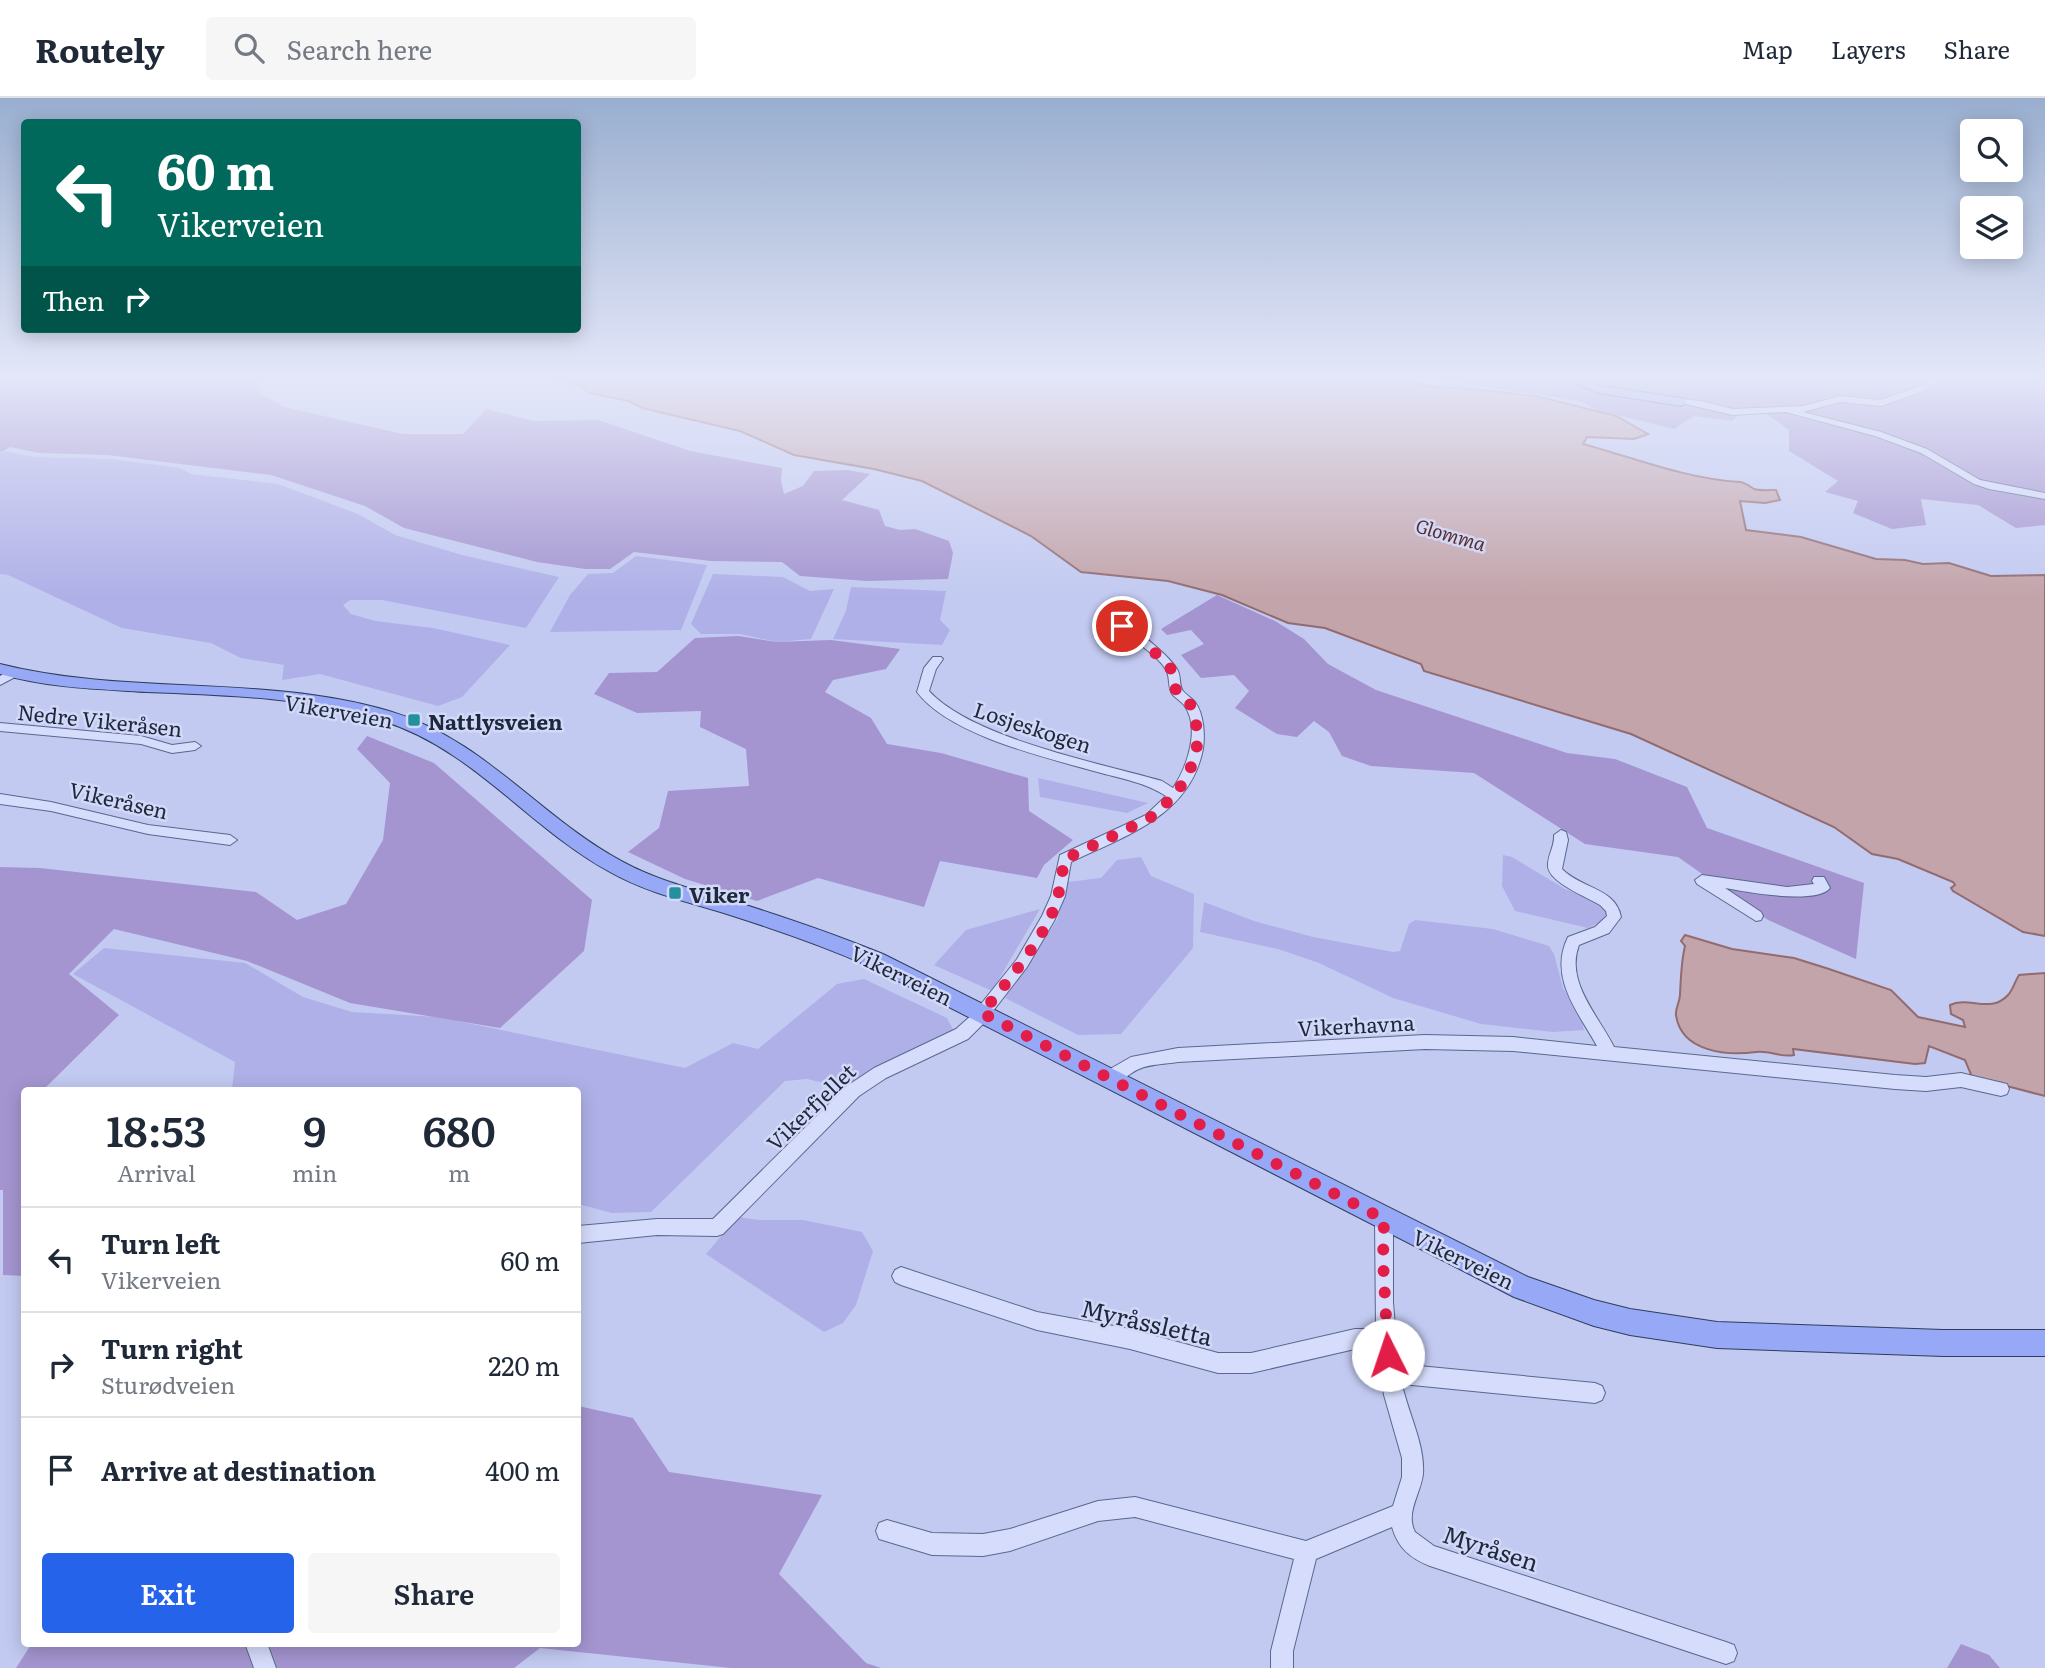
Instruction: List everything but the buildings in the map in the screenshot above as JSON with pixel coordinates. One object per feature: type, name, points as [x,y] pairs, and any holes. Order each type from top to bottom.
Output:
[{"type":"main road","name":"Vikerveien","points":[[4,675],[61,683],[194,689],[278,698],[384,715],[425,728],[485,768],[557,827],[618,868],[667,888],[838,943],[982,1013],[1523,1288],[1594,1313],[1630,1322],[1717,1335],[2045,1343]]},
{"type":"street","points":[[1922,450],[1977,482],[2045,496]]},
{"type":"street","name":"Vikerfjellet","points":[[581,1235],[657,1227],[717,1228],[853,1091],[880,1073],[962,1034],[982,1013],[1022,963],[1049,917],[1058,896],[1065,859],[1150,818],[1175,795],[1188,775],[1195,756],[1198,740],[1195,716],[1190,704],[1176,691],[1173,672],[1165,661],[1122,626]]},
{"type":"street","name":"Losjeskogen","points":[[937,659],[930,668],[923,692],[931,703],[951,718],[995,736],[1157,784],[1175,795]]},
{"type":"street","name":"Nedre Vikeråsen","points":[[0,727],[141,740],[173,749],[195,747]]},
{"type":"street","name":"Vikeråsen","points":[[0,799],[58,807],[103,820],[230,840]]},
{"type":"street","points":[[1561,835],[1562,848],[1554,864],[1556,873],[1566,882],[1602,898],[1613,910],[1614,918],[1609,925],[1573,941],[1565,961],[1571,984],[1602,1035],[1609,1053]]},
{"type":"street","points":[[1735,904],[1702,880],[1787,892],[1823,888],[1819,881]]},
{"type":"street","points":[[1693,884],[1756,916]]},
{"type":"street","name":"Vikerhavna","points":[[1109,1077],[1137,1062],[1178,1055],[1366,1044],[1486,1042],[1895,1082],[1926,1084],[1961,1080],[2001,1089]]},
{"type":"street","points":[[887,1531],[932,1544],[983,1545],[1010,1540],[1098,1511],[1135,1507],[1307,1552],[1338,1536],[1399,1514],[1413,1472],[1390,1373],[1384,1219]]},
{"type":"street","name":"Myråssletta","points":[[901,1276],[1037,1321],[1130,1339],[1218,1363],[1251,1363],[1354,1339],[1387,1338]]},
{"type":"street","points":[[1390,1373],[1595,1393]]},
{"type":"street","name":"Myråsen","points":[[1399,1514],[1404,1533],[1413,1546],[1430,1555],[1726,1653]]},
{"type":"street","points":[[1282,1668],[1282,1651],[1307,1552]]},
{"type":"street","points":[[257,1647],[265,1668]]},
{"type":"shaded area","points":[[26,450],[688,450],[782,468],[784,494],[803,486],[814,471],[847,470],[870,474],[842,500],[879,510],[885,526],[900,530],[915,529],[949,541],[953,553],[948,579],[867,581],[800,576],[782,562],[711,561],[634,552],[610,569],[585,569],[537,562],[404,528],[365,506],[271,475],[108,455]]},
{"type":"shaded area","points":[[2045,450],[2045,525],[2016,528],[1978,505],[1921,499],[1926,525],[1892,529],[1853,513],[1858,501],[1825,492],[1838,481],[1789,451]]},
{"type":"shaded area","points":[[5,451],[34,457],[112,459],[180,468],[191,474],[278,484],[358,514],[395,535],[462,555],[559,577],[526,628],[382,600],[350,600],[343,605],[351,614],[375,621],[433,628],[510,645],[462,697],[438,706],[320,674],[282,680],[284,665],[241,658],[211,643],[122,628],[8,575],[0,574],[0,454]]},
{"type":"shaded area","points":[[636,556],[707,565],[681,630],[550,632],[570,595],[588,574],[613,573]]},
{"type":"shaded area","points":[[713,574],[783,577],[810,591],[834,589],[811,639],[777,642],[740,634],[701,634],[691,624]]},
{"type":"shaded area","points":[[851,587],[946,591],[940,620],[950,630],[942,645],[833,639],[846,611]]},
{"type":"shaded area","points":[[1217,595],[1275,621],[1304,639],[1328,664],[1376,690],[1567,753],[1615,759],[1687,787],[1707,828],[1864,883],[1856,959],[1768,920],[1678,857],[1585,844],[1474,773],[1371,766],[1342,756],[1329,732],[1314,721],[1297,737],[1277,734],[1235,708],[1249,691],[1234,675],[1201,678],[1181,655],[1204,644],[1191,630],[1167,635],[1161,629]]},
{"type":"shaded area","points":[[738,636],[777,642],[831,640],[900,649],[886,669],[833,680],[825,692],[871,718],[887,744],[941,753],[1028,778],[1029,811],[1073,840],[1044,865],[1037,878],[940,861],[924,907],[818,878],[757,901],[685,879],[628,852],[659,828],[668,791],[749,786],[746,749],[700,727],[701,711],[637,713],[594,694],[609,673],[657,672],[695,638]]},
{"type":"shaded area","points":[[367,736],[434,763],[592,900],[584,951],[500,1028],[350,1003],[247,961],[114,929],[69,974],[119,1015],[46,1087],[21,1087],[21,1276],[3,1275],[3,1190],[0,1190],[0,867],[40,868],[256,892],[297,920],[346,904],[383,840],[390,783],[357,749]]},
{"type":"shaded area","points":[[1038,778],[1148,803],[1127,813],[1040,797]]},
{"type":"shaded area","points":[[1503,855],[1512,857],[1565,889],[1594,900],[1607,913],[1602,921],[1588,928],[1515,911],[1502,886]]},
{"type":"shaded area","points":[[1141,857],[1151,876],[1194,894],[1193,948],[1121,1034],[1078,1035],[1005,998],[1057,920],[1068,882],[1101,878],[1117,860]]},
{"type":"shaded area","points":[[1204,902],[1254,921],[1313,937],[1393,952],[1400,951],[1409,924],[1415,920],[1493,929],[1549,946],[1554,954],[1563,988],[1581,1017],[1584,1030],[1553,1032],[1481,1024],[1393,998],[1319,963],[1278,949],[1200,932]]},
{"type":"shaded area","points":[[1040,909],[992,991],[934,965],[966,930]]},
{"type":"shaded area","points":[[104,948],[245,963],[303,997],[352,1012],[438,1017],[685,1068],[733,1043],[758,1049],[837,984],[864,979],[947,1018],[954,1031],[845,1088],[807,1079],[785,1081],[651,1212],[612,1213],[581,1205],[581,1087],[232,1087],[235,1062],[73,974]]},
{"type":"shaded area","points":[[737,1217],[803,1220],[862,1232],[873,1251],[856,1305],[843,1323],[824,1332],[706,1254]]},
{"type":"shaded area","points":[[581,1407],[633,1418],[669,1472],[822,1495],[779,1574],[866,1663],[881,1668],[731,1668],[540,1648],[514,1668],[16,1668],[29,1647],[581,1647]]},
{"type":"shaded area","points":[[1961,1644],[1989,1655],[2000,1668],[1947,1668]]},
{"type":"water","name":"Glomma","points":[[783,450],[1605,450],[1700,477],[1742,482],[1756,490],[1776,490],[1780,500],[1765,503],[1740,501],[1746,530],[1801,537],[1876,559],[1923,564],[1949,563],[1991,576],[2045,575],[2045,936],[2023,932],[1953,891],[1953,882],[1898,859],[1872,854],[1834,827],[1631,734],[1424,671],[1421,664],[1325,628],[1288,623],[1222,595],[1168,581],[1081,572],[1031,536],[922,481],[874,469],[794,455]]},
{"type":"water","points":[[1685,935],[1732,949],[1794,958],[1826,968],[1891,990],[1918,1017],[1965,1027],[1963,1020],[1951,1014],[1950,1005],[2001,1001],[2011,991],[2019,975],[2045,973],[2045,1096],[1972,1077],[1965,1060],[1929,1046],[1925,1063],[1915,1064],[1793,1049],[1794,1055],[1789,1056],[1707,1049],[1687,1037],[1676,1015],[1685,946],[1681,941]]},
{"type":"place","name":"Nattlysveien","points":[[414,720]]},
{"type":"place","name":"Viker","points":[[675,893]]},
{"type":"route","points":[[1122,626],[1165,661],[1173,672],[1176,691],[1190,704],[1195,716],[1198,740],[1195,756],[1188,775],[1163,808],[1124,833],[1081,849],[1065,859],[1058,896],[1049,917],[1022,963],[982,1013],[1384,1219],[1383,1260],[1388,1355]]}]
